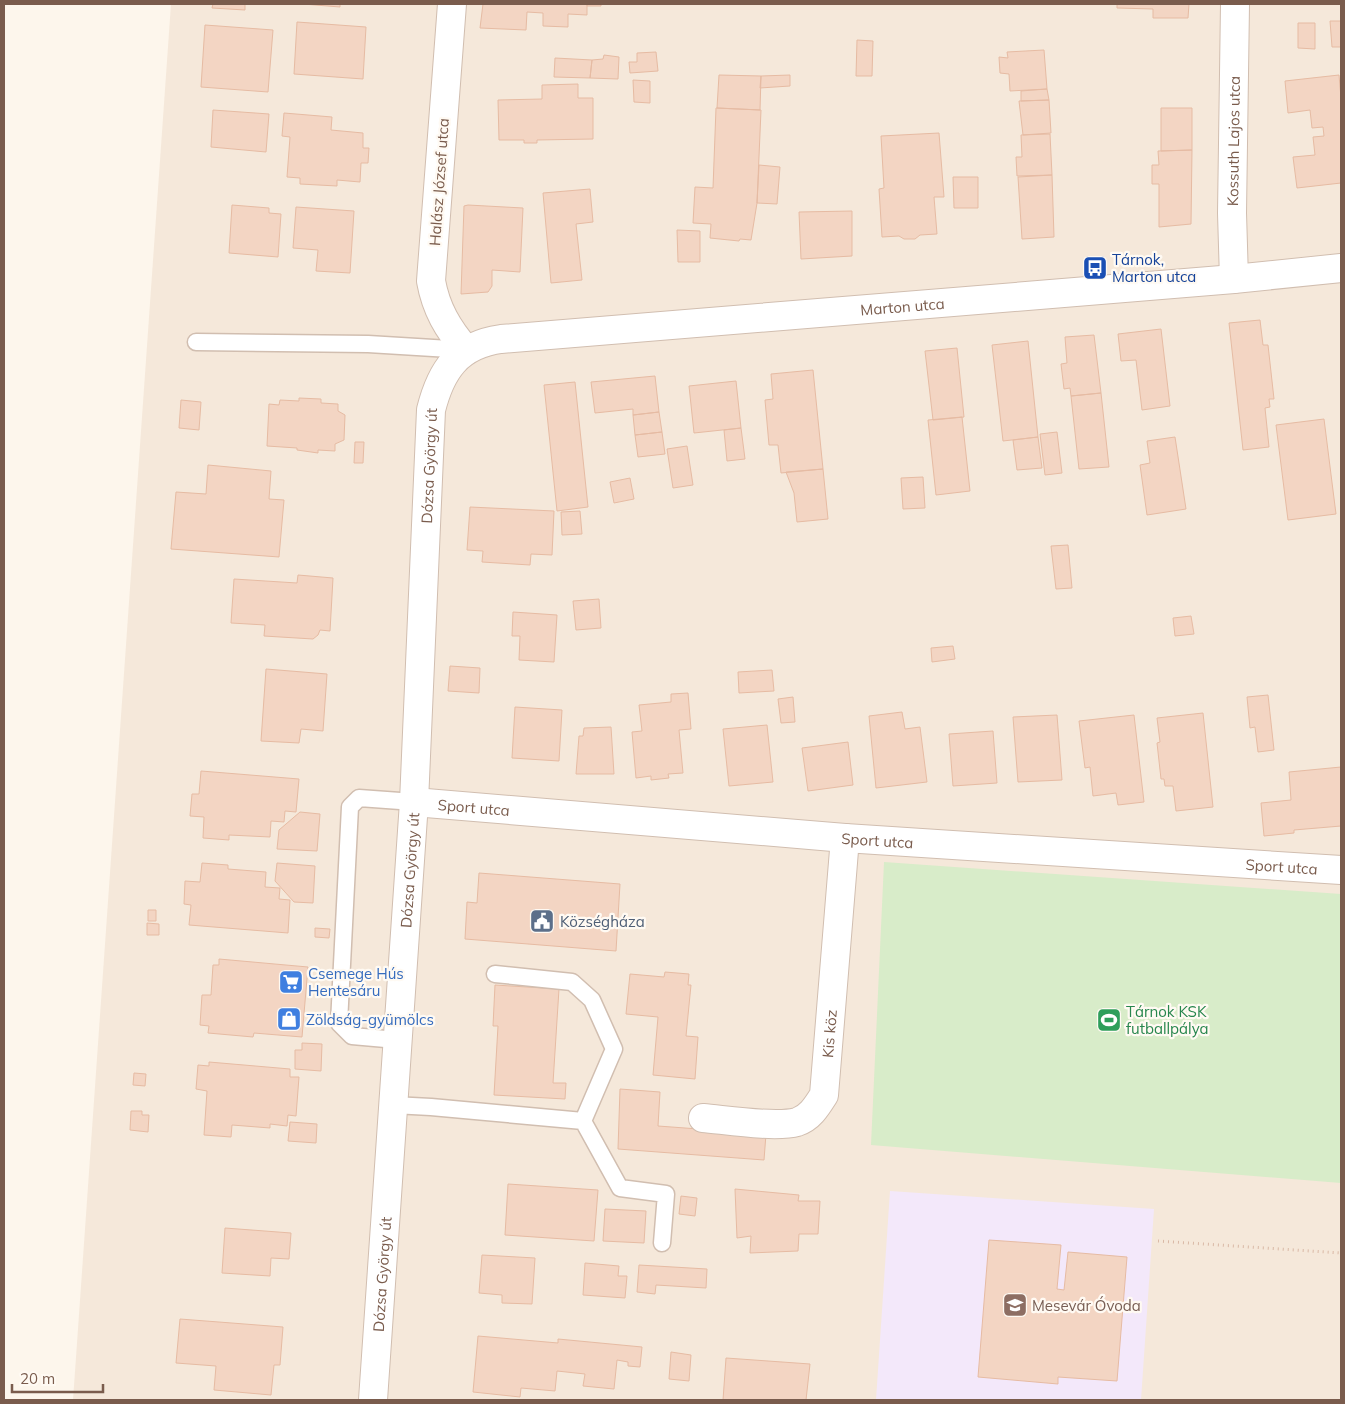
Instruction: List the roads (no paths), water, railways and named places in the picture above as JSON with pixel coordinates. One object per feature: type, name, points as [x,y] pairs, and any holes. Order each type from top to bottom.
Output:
[{"type":"street","name":"Halász József utca","points":[[452,4],[431,282],[434,298],[443,318],[454,337],[466,350]]},
{"type":"street","name":"Kossuth Lajos utca","points":[[1234,279],[1232,213],[1235,4]]},
{"type":"street","name":"Marton utca","points":[[466,350],[484,341],[501,339],[1234,279],[1341,268]]},
{"type":"street","name":"Dózsa György út","points":[[373,1400],[414,802],[431,410],[437,388],[448,368],[466,350]]},
{"type":"street","name":"Sport utca","points":[[414,802],[845,838],[1341,870]]},
{"type":"street","name":"Kis köz","points":[[703,1118],[778,1124],[798,1122],[813,1112],[824,1095],[845,838]]},
{"type":"lane","points":[[196,342],[368,344],[466,350]]},
{"type":"lane","points":[[398,1040],[352,1036],[339,1023],[350,807],[359,798],[414,802]]},
{"type":"lane","points":[[495,974],[572,982],[592,1000],[614,1049],[583,1121]]},
{"type":"lane","points":[[393,1105],[583,1121]]},
{"type":"lane","points":[[583,1121],[620,1188],[666,1194],[662,1243]]},
{"type":"place","name":"Tárnok, Marton utca","points":[[1095,268]]},
{"type":"place","name":"Községháza","points":[[542,921]]},
{"type":"place","name":"Csemege Hús Hentesáru","points":[[291,982]]},
{"type":"place","name":"Zöldság-gyümölcs","points":[[289,1019]]},
{"type":"place","name":"Tárnok KSK futballpálya","points":[[1109,1020]]},
{"type":"place","name":"Mesevár Óvoda","points":[[1015,1305]]}]
